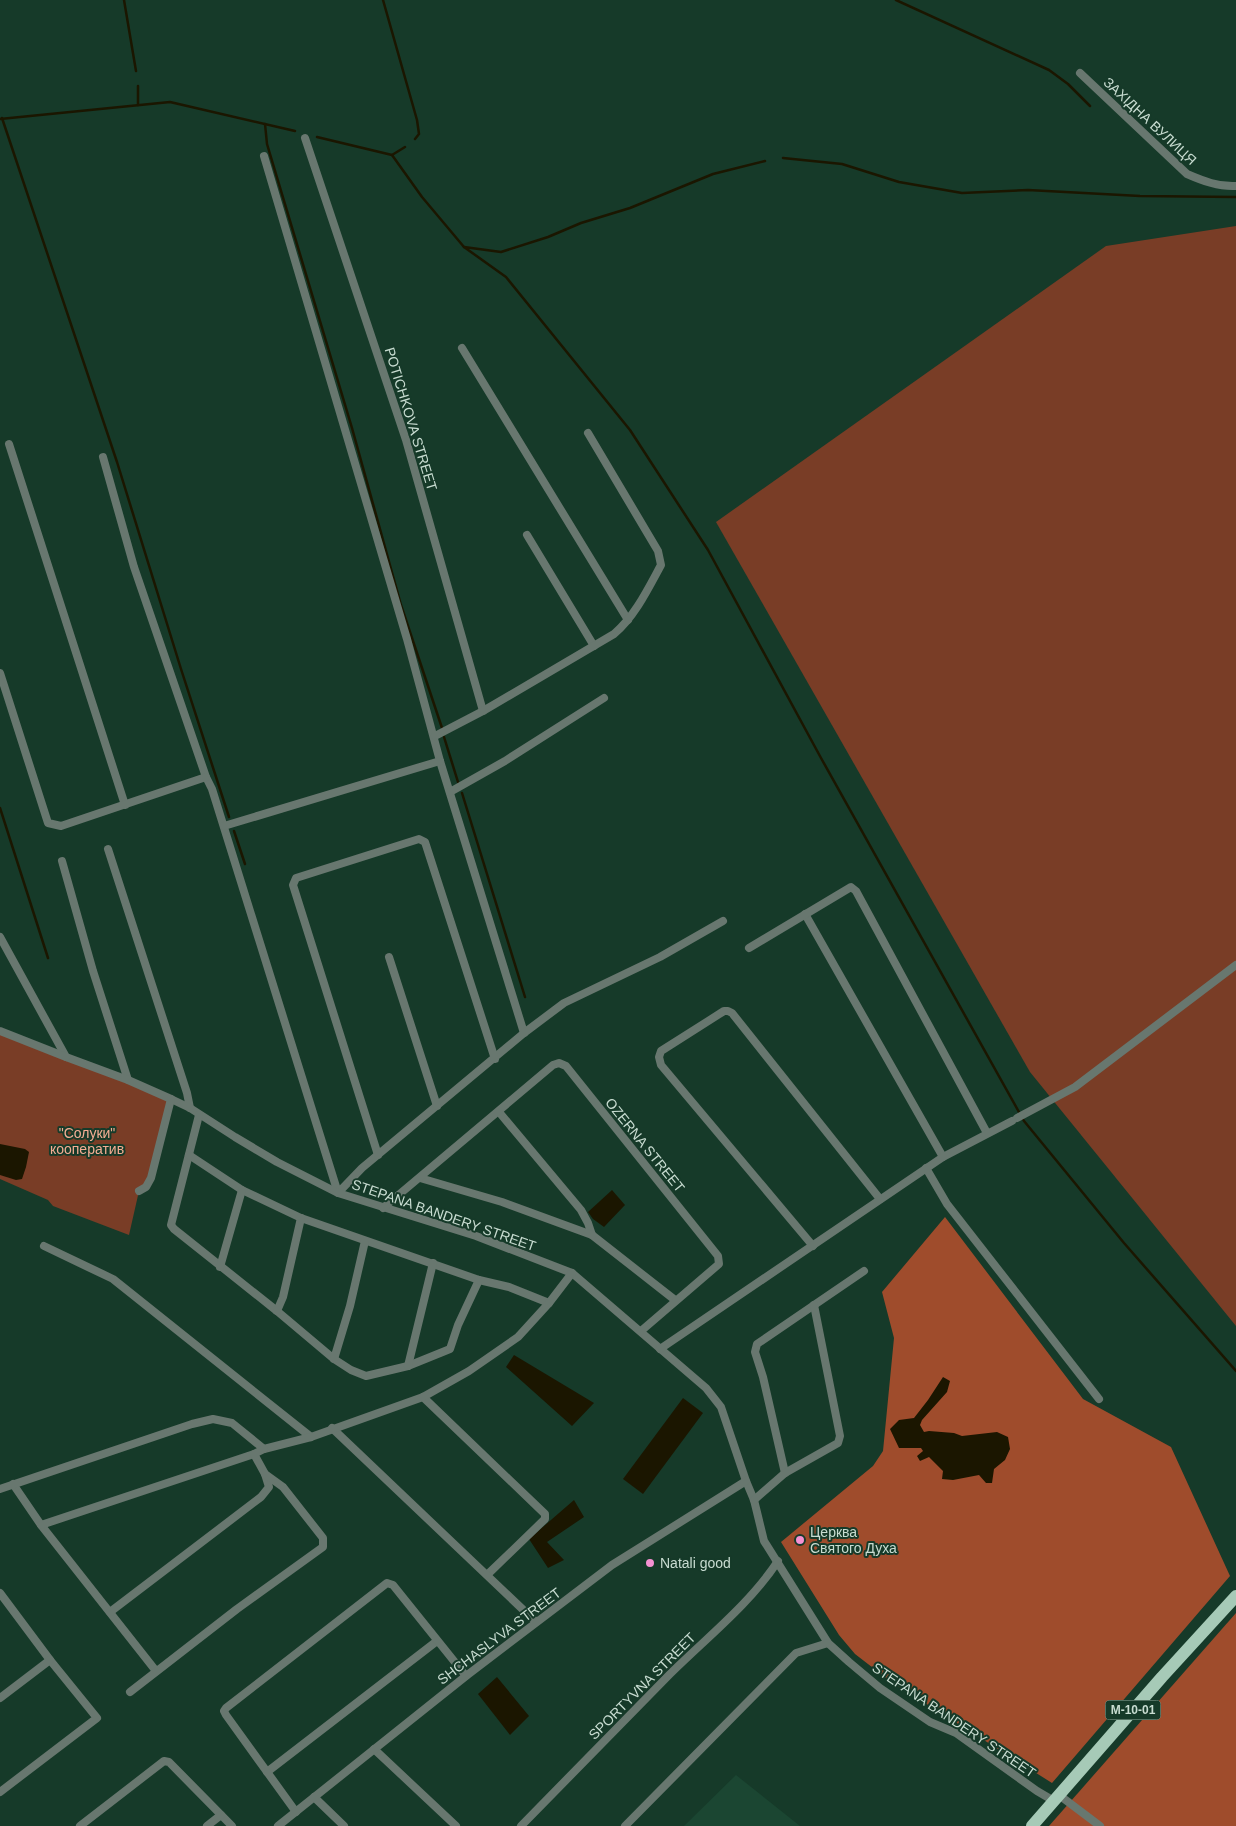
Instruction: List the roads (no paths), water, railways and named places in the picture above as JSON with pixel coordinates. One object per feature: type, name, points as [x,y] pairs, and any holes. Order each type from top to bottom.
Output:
[{"type":"highway","name":"М-10-01","points":[[1032,1826],[1162,1677],[1236,1596]]},
{"type":"street","name":"ЗАХІДНА ВУЛИЦЯ","points":[[1080,73],[1187,174],[1200,180],[1225,186],[1236,186]]},
{"type":"street","name":"POTICHKOVA STREET","points":[[306,138],[400,422],[483,711]]},
{"type":"street","points":[[264,156],[435,736],[440,761],[524,1033]]},
{"type":"street","points":[[462,348],[628,620]]},
{"type":"street","points":[[435,736],[483,711],[614,634],[628,620],[650,588],[661,565],[658,551],[588,433]]},
{"type":"street","points":[[9,444],[126,806]]},
{"type":"street","points":[[103,457],[134,567],[206,777],[212,789],[338,1193]]},
{"type":"street","points":[[527,535],[594,646]]},
{"type":"street","points":[[0,672],[48,823],[61,826],[126,806],[206,777]]},
{"type":"street","points":[[450,792],[505,761],[604,698]]},
{"type":"street","points":[[224,826],[440,761]]},
{"type":"street","points":[[378,1155],[293,885],[296,878],[419,839],[425,842],[494,1059]]},
{"type":"street","points":[[108,849],[187,1093],[190,1108]]},
{"type":"street","points":[[62,860],[93,971],[128,1080]]},
{"type":"street","points":[[748,948],[851,887],[856,891],[987,1133]]},
{"type":"street","points":[[806,914],[942,1157]]},
{"type":"street","points":[[338,1193],[348,1181],[378,1155],[524,1033],[564,1003],[660,957],[723,921]]},
{"type":"street","points":[[0,937],[66,1057]]},
{"type":"street","points":[[389,957],[437,1106]]},
{"type":"street","points":[[660,1349],[942,1157],[1075,1087],[1236,965]]},
{"type":"street","points":[[813,1246],[661,1065],[659,1057],[661,1051],[728,1010],[880,1199]]},
{"type":"street","name":"STEPANA BANDERY STREET","points":[[0,1031],[172,1099],[190,1108],[234,1137],[338,1193],[476,1236],[572,1273],[706,1388],[721,1407],[754,1500],[764,1541],[828,1643],[880,1688],[930,1722],[956,1733],[1037,1791],[1057,1798],[1100,1826]]},
{"type":"street","name":"OZERNA STREET","points":[[384,1208],[553,1065],[559,1063],[566,1066],[718,1256],[719,1264],[641,1331]]},
{"type":"street","points":[[139,1191],[146,1187],[151,1178],[172,1099]]},
{"type":"street","points":[[499,1112],[581,1210],[592,1235]]},
{"type":"street","points":[[199,1115],[171,1225],[220,1268],[277,1311],[334,1359],[351,1370],[366,1376],[408,1366],[450,1349],[458,1325],[479,1280]]},
{"type":"street","points":[[189,1155],[242,1190],[301,1218],[479,1280],[510,1287],[549,1303]]},
{"type":"street","points":[[926,1168],[946,1204],[1099,1399]]},
{"type":"street","points":[[420,1178],[502,1202],[592,1235],[675,1300]]},
{"type":"street","points":[[220,1268],[242,1190]]},
{"type":"street","points":[[277,1311],[283,1297],[301,1218]]},
{"type":"street","points":[[334,1359],[350,1306],[365,1241]]},
{"type":"street","points":[[44,1246],[113,1279],[311,1437]]},
{"type":"street","points":[[408,1366],[433,1264]]},
{"type":"street","points":[[785,1473],[763,1377],[755,1352],[757,1344],[864,1271]]},
{"type":"street","points":[[41,1525],[254,1454],[264,1449],[311,1437],[424,1397],[469,1371],[518,1337],[549,1303],[572,1273]]},
{"type":"street","points":[[754,1500],[785,1473],[838,1443],[840,1436],[814,1305]]},
{"type":"street","points":[[424,1397],[545,1514],[545,1519],[488,1574]]},
{"type":"street","points":[[0,1489],[177,1428],[214,1420],[232,1423],[264,1449]]},
{"type":"street","points":[[332,1428],[488,1574],[536,1622]]},
{"type":"street","points":[[110,1612],[261,1497],[269,1487],[265,1474],[254,1454]]},
{"type":"street","points":[[130,1692],[323,1547],[323,1538],[283,1486],[265,1474]]},
{"type":"street","name":"SHCHASLYVA STREET","points":[[278,1826],[466,1676],[612,1565],[746,1481]]},
{"type":"street","points":[[13,1484],[41,1525],[156,1671]]},
{"type":"street","name":"SPORTYVNA STREET","points":[[521,1826],[669,1675],[723,1623],[768,1576],[778,1561]]},
{"type":"street","points":[[296,1812],[226,1715],[224,1711],[226,1708],[387,1583],[393,1585],[466,1676]]},
{"type":"street","points":[[0,1593],[3,1604],[97,1718],[0,1792]]},
{"type":"street","points":[[267,1772],[438,1641]]},
{"type":"street","points":[[625,1826],[796,1653],[828,1643]]},
{"type":"street","points":[[0,1698],[50,1660]]},
{"type":"street","points":[[374,1749],[456,1826]]},
{"type":"street","points":[[80,1826],[164,1761],[169,1762],[232,1826]]},
{"type":"street","points":[[314,1797],[344,1826]]},
{"type":"street","points":[[207,1826],[221,1815]]},
{"type":"waterway","points":[[124,0],[136,71]]},
{"type":"waterway","points":[[383,0],[417,120],[419,134],[415,139]]},
{"type":"waterway","points":[[896,0],[1049,70],[1068,84],[1090,106]]},
{"type":"waterway","points":[[138,86],[138,105]]},
{"type":"waterway","points":[[0,119],[170,102],[295,131]]},
{"type":"waterway","points":[[2,118],[117,462],[229,817]]},
{"type":"waterway","points":[[265,124],[267,144],[352,428],[401,605],[442,728]]},
{"type":"waterway","points":[[317,137],[392,155],[422,197],[464,247]]},
{"type":"waterway","points":[[392,155],[405,147]]},
{"type":"waterway","points":[[783,158],[842,164],[899,182],[962,193],[1028,190],[1140,196],[1236,197]]},
{"type":"waterway","points":[[765,161],[713,174],[630,208],[581,223],[548,237],[501,252],[464,247],[506,277],[630,430],[708,550],[821,758],[1024,1121],[1124,1243],[1236,1371]]},
{"type":"waterway","points":[[444,737],[458,782]]},
{"type":"waterway","points":[[462,793],[525,997]]},
{"type":"waterway","points":[[0,808],[48,958]]},
{"type":"waterway","points":[[234,831],[245,864]]},
{"type":"place","name":"Церква Святого Духа","points":[[800,1540]]},
{"type":"place","name":"Natali good","points":[[650,1563]]},
{"type":"park label","name":"\"Солуки\" кооператив","points":[[87,1142]]}]
